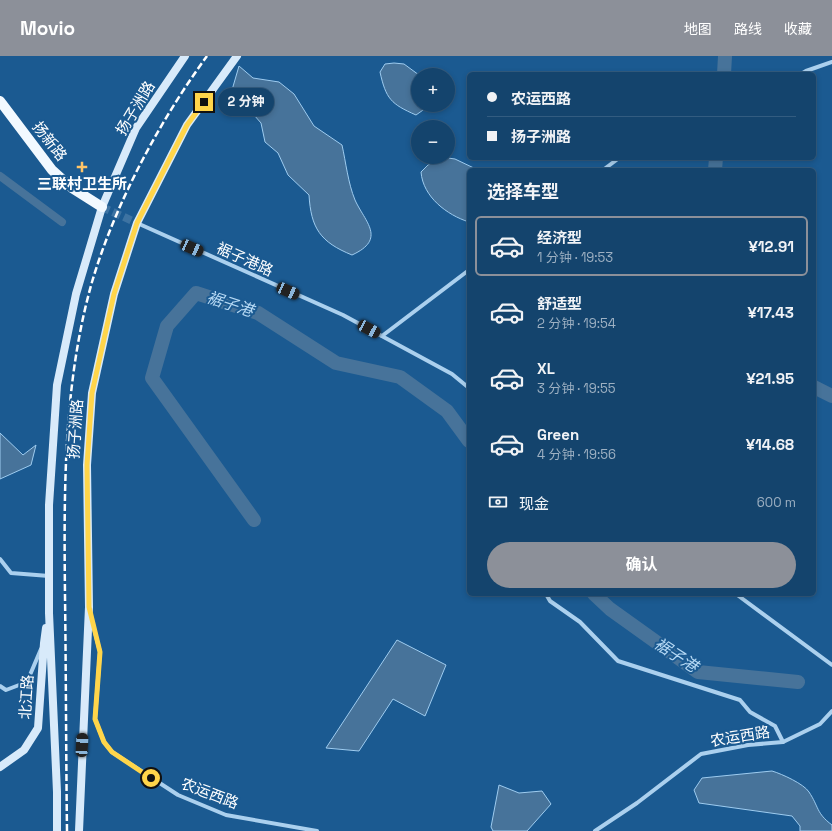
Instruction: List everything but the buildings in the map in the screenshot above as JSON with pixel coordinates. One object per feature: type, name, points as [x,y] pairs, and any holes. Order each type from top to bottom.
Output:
[{"type":"main road","name":"扬子洲路","points":[[57,831],[57,792],[49,613],[49,505],[57,385],[76,294],[102,207],[136,128],[185,56]]},
{"type":"main road","name":"扬子洲路","points":[[79,831],[89,607],[87,465],[92,393],[114,294],[137,223],[187,125],[237,56]]},
{"type":"main road","name":"扬新路","points":[[0,101],[52,170],[72,188],[102,207]]},
{"type":"main road","name":"北江路","points":[[0,767],[24,750],[38,728],[44,643],[49,613]]},
{"type":"street","points":[[804,72],[832,62]]},
{"type":"street","points":[[606,168],[616,160]]},
{"type":"street","name":"裾子港路","points":[[137,223],[343,315],[452,374],[467,386]]},
{"type":"street","points":[[382,336],[467,272]]},
{"type":"street","points":[[0,559],[11,573],[49,576]]},
{"type":"street","points":[[547,596],[550,601],[580,622],[618,660],[740,700],[750,712],[775,726],[783,742]]},
{"type":"street","points":[[739,596],[832,665]]},
{"type":"street","name":"农运西路","points":[[89,607],[100,652],[95,719],[104,742],[112,752],[178,795],[226,814],[317,831]]},
{"type":"street","points":[[0,686],[6,690],[27,682],[44,643]]},
{"type":"street","name":"农运西路","points":[[595,831],[637,803],[701,754],[748,745],[783,742],[820,724],[832,711]]},
{"type":"water","points":[[385,64],[404,64],[411,69],[411,112],[420,112],[416,115],[395,104],[387,95],[380,72]]},
{"type":"water","points":[[239,66],[253,78],[279,82],[294,94],[314,126],[342,145],[349,180],[355,200],[368,223],[370,230],[371,236],[369,243],[363,249],[352,255],[332,245],[319,232],[312,216],[309,195],[288,175],[278,153],[265,142],[261,123],[232,90]]},
{"type":"water","points":[[455,159],[474,168],[467,168],[467,221],[452,215],[431,197],[426,189],[421,172],[430,164],[455,164]]},
{"type":"water","points":[[0,433],[23,455],[36,445],[31,465],[0,479]]},
{"type":"water","points":[[397,640],[446,665],[425,716],[393,699],[359,751],[326,748]]},
{"type":"water","points":[[772,771],[781,774],[803,786],[809,792],[820,813],[832,825],[832,831],[800,831],[800,826],[792,816],[699,803],[694,790],[702,778]]},
{"type":"water","points":[[499,785],[519,793],[542,791],[551,804],[527,831],[493,831],[491,827]]},
{"type":"waterway","points":[[724,72],[725,56]]},
{"type":"waterway","points":[[715,168],[716,160]]},
{"type":"waterway","points":[[0,176],[62,222]]},
{"type":"waterway","name":"裾子港","points":[[254,520],[152,378],[167,326],[196,293],[258,313],[336,363],[400,377],[447,411],[467,438]]},
{"type":"waterway","points":[[816,388],[832,396]]},
{"type":"waterway","name":"裾子港","points":[[596,596],[610,609],[698,672],[798,682]]},
{"type":"tunnel","points":[[102,207],[137,223]]},
{"type":"railway","points":[[67,831],[65,477],[70,398],[82,320],[92,282],[113,223],[140,164],[172,108],[207,56]]},
{"type":"place","name":"三联村卫生所","points":[[82,167]]},
{"type":"route","points":[[151,778],[112,752],[104,742],[95,719],[100,652],[89,607],[87,465],[92,393],[114,294],[137,223],[187,125],[204,102]]}]
